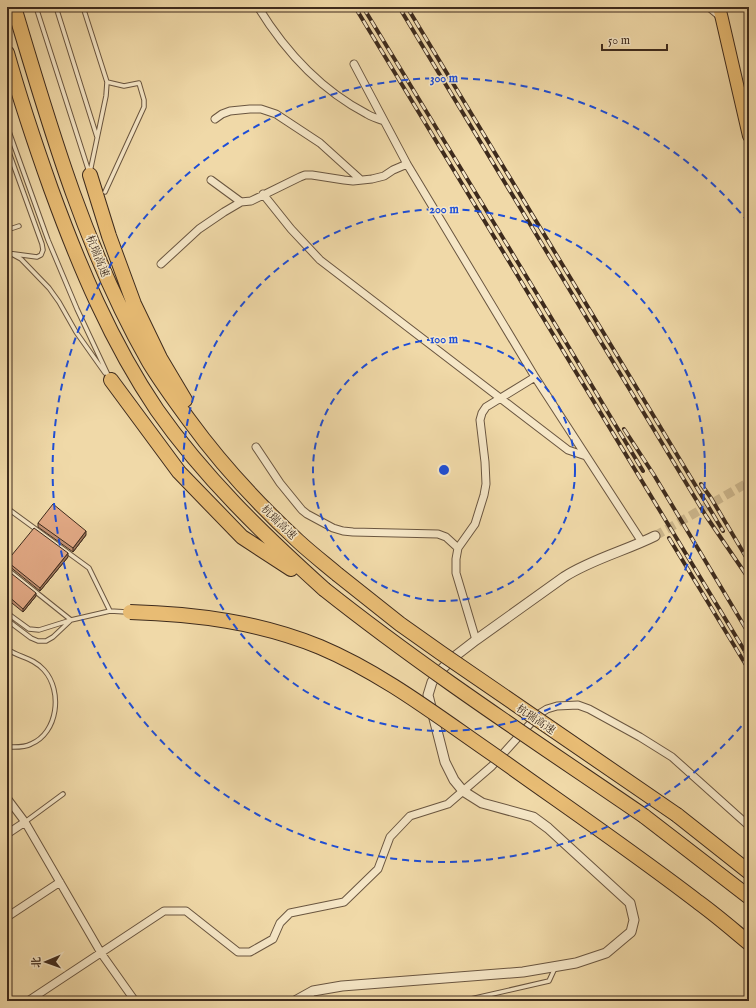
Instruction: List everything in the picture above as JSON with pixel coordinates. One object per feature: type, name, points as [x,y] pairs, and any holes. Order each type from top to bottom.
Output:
[{"type":"highway","name":"杭瑞高速","points":[[14,7],[40,95],[80,214],[104,273],[126,321],[150,364],[203,439],[231,473],[299,542],[400,624],[676,815],[749,872]]},
{"type":"highway","points":[[719,7],[749,136]]},
{"type":"highway","name":"杭瑞高速","points":[[7,53],[65,228],[84,275],[108,326],[131,368],[157,409],[184,446],[209,476],[261,531],[324,589],[380,633],[644,816],[749,897]]},
{"type":"highway","points":[[90,175],[109,236],[134,304],[160,358],[190,409],[231,473]]},
{"type":"highway","points":[[111,380],[179,472],[242,538],[324,589]]},
{"type":"highway","points":[[130,612],[203,617],[251,625],[320,647],[348,660],[403,692],[638,857],[749,943]]},
{"type":"street","points":[[258,7],[280,40],[323,85],[368,115],[384,121]]},
{"type":"street","points":[[709,7],[722,19]]},
{"type":"street","points":[[354,64],[407,164],[535,377],[642,542]]},
{"type":"street","points":[[216,119],[222,114],[230,111],[262,109],[270,111],[320,142],[361,180]]},
{"type":"street","points":[[161,264],[199,229],[218,216],[241,202],[251,201],[305,175],[353,181],[372,179],[384,176],[407,164]]},
{"type":"street","points":[[211,180],[241,202]]},
{"type":"street","points":[[263,194],[291,229],[320,260],[568,450],[586,456]]},
{"type":"street","points":[[476,640],[456,573],[456,559],[458,548],[475,524],[486,484],[480,420],[486,407],[535,377]]},
{"type":"street","points":[[256,447],[280,483],[302,510],[333,528],[343,532],[438,534],[446,537],[458,548]]},
{"type":"street","points":[[295,1001],[313,991],[342,986],[523,972],[576,963],[606,953],[631,932],[634,920],[630,904],[548,828],[534,817],[482,803],[464,791],[454,780],[444,762],[428,695],[432,682],[454,657],[576,569],[655,536]]},
{"type":"street","points":[[28,1001],[164,911],[186,912],[238,952],[250,952],[273,938],[280,923],[290,913],[344,902],[378,869],[390,837],[410,816],[448,804],[492,766],[539,714],[547,709],[557,706],[578,705],[589,708],[672,757],[749,826]]},
{"type":"street","points":[[7,798],[25,822],[101,953],[135,1001]]},
{"type":"street","points":[[7,834],[25,822]]},
{"type":"street","points":[[7,917],[60,882]]},
{"type":"lane","points":[[36,7],[90,175]]},
{"type":"lane","points":[[56,7],[97,138]]},
{"type":"lane","points":[[82,7],[107,82],[106,96],[90,175]]},
{"type":"lane","points":[[106,192],[144,107],[144,100],[139,83],[124,86],[107,82]]},
{"type":"lane","points":[[7,126],[48,240],[77,309],[111,380]]},
{"type":"lane","points":[[7,147],[43,250],[41,255],[37,257],[8,253]]},
{"type":"lane","points":[[7,230],[19,226]]},
{"type":"lane","points":[[8,253],[21,259],[49,288],[59,302],[76,332],[111,380]]},
{"type":"lane","points":[[7,508],[89,568],[110,611]]},
{"type":"lane","points":[[7,570],[71,620]]},
{"type":"lane","points":[[7,613],[29,629],[39,630],[71,620],[110,611],[130,612]]},
{"type":"lane","points":[[7,620],[31,638],[38,641],[53,637],[71,620]]},
{"type":"lane","points":[[7,649],[29,659],[45,671],[53,687],[55,696],[55,709],[52,723],[43,737],[23,747],[7,747]]},
{"type":"lane","points":[[25,822],[64,794]]},
{"type":"lane","points":[[462,1001],[549,981],[556,967]]},
{"type":"building","points":[[53,504],[86,531],[73,548],[38,523]]},
{"type":"building","points":[[34,528],[68,553],[40,588],[9,563],[7,563],[7,561]]},
{"type":"building","points":[[7,570],[36,593],[23,609],[7,595]]},
{"type":"tunnel","points":[[655,536],[749,482]]},
{"type":"railway","points":[[355,7],[749,658]]},
{"type":"railway","points":[[363,7],[643,471]]},
{"type":"railway","points":[[399,7],[706,516],[749,579]]},
{"type":"railway","points":[[407,7],[723,531]]},
{"type":"railway","points":[[624,429],[654,475],[749,634]]},
{"type":"railway","points":[[701,484],[749,562]]},
{"type":"railway","points":[[669,538],[749,670]]}]
